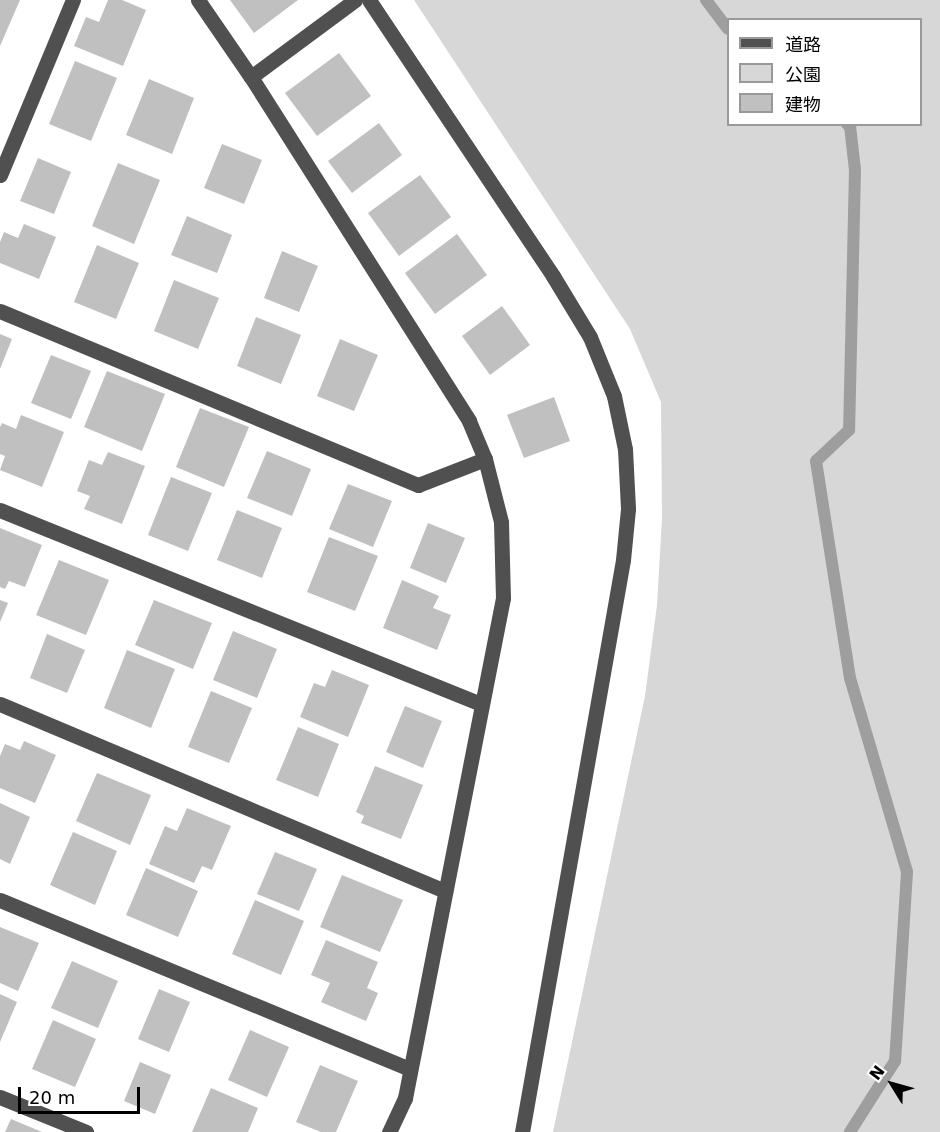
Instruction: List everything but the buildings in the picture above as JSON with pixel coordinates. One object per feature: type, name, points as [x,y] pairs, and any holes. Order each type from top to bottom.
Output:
[{"type":"street","points":[[0,175],[73,0]]},
{"type":"street","points":[[198,0],[251,77],[469,421],[485,459],[501,522],[503,598],[480,704],[405,1098],[389,1132]]},
{"type":"street","points":[[251,77],[355,0]]},
{"type":"street","points":[[369,0],[553,276],[590,337],[614,396],[625,449],[628,509],[623,560],[522,1132]]},
{"type":"street","points":[[0,311],[418,485],[485,459]]},
{"type":"street","points":[[0,510],[480,704]]},
{"type":"street","points":[[0,704],[445,891]]},
{"type":"street","points":[[0,900],[410,1069]]},
{"type":"street","points":[[0,1097],[86,1132]]},
{"type":"green space","points":[[414,0],[940,0],[940,1132],[553,1132],[645,696],[657,605],[662,518],[661,402],[630,329]]},
{"type":"waterway","points":[[706,0],[727,28]]},
{"type":"waterway","points":[[850,126],[855,170],[849,430],[816,461],[850,678],[907,872],[895,1061],[850,1132]]}]
